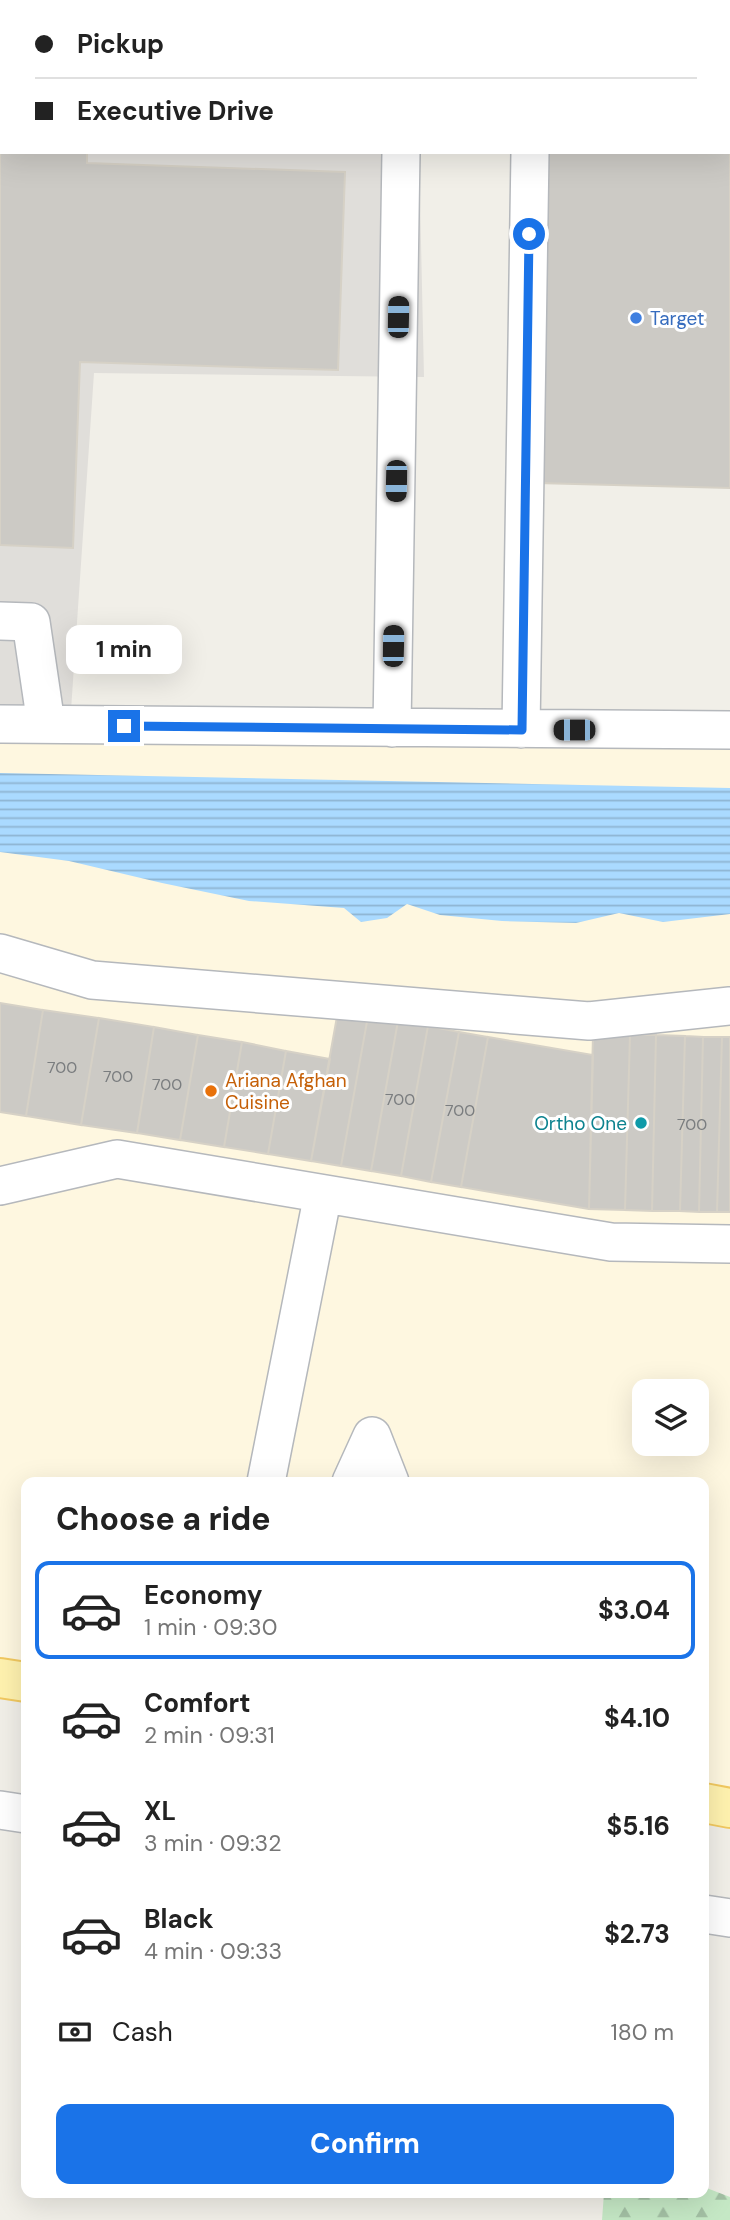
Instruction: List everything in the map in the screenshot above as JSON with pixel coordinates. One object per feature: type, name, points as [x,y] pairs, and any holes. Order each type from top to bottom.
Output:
[{"type":"main road","points":[[0,1678],[21,1681]]},
{"type":"main road","points":[[709,1804],[730,1808]]},
{"type":"street","points":[[392,728],[401,154]]},
{"type":"street","points":[[522,730],[530,154]]},
{"type":"street","points":[[0,621],[31,622],[46,724]]},
{"type":"street","points":[[0,724],[730,730]]},
{"type":"street","points":[[0,953],[92,980],[589,1021],[730,1006]]},
{"type":"street","points":[[0,1186],[117,1159],[611,1242],[730,1244]]},
{"type":"street","points":[[267,1477],[323,1194]]},
{"type":"street","points":[[353,1477],[372,1436],[388,1477]]},
{"type":"street","points":[[0,1810],[21,1813]]},
{"type":"street","points":[[709,1915],[730,1918]]},
{"type":"shaded area","points":[[0,154],[419,154],[424,377],[94,373],[70,725],[0,724]]},
{"type":"shaded area","points":[[0,724],[730,730],[730,1808],[709,1804],[709,1477],[21,1477],[21,1681],[0,1678]]},
{"type":"green space","points":[[709,2189],[730,2197],[730,2220],[602,2220],[604,2198],[709,2198]]},
{"type":"water","points":[[0,773],[730,788],[730,914],[663,922],[619,913],[576,923],[502,921],[440,915],[407,904],[387,918],[361,922],[344,908],[249,901],[69,861],[0,852]]},
{"type":"building","points":[[0,154],[87,154],[87,163],[345,172],[338,370],[80,362],[73,548],[0,545]]},
{"type":"building","name":"Target","points":[[547,154],[730,154],[730,488],[537,483]]},
{"type":"building","points":[[0,1003],[43,1010],[26,1116],[0,1112]]},
{"type":"building","points":[[43,1010],[99,1018],[81,1125],[26,1116]]},
{"type":"building","points":[[338,1011],[368,1016],[341,1166],[311,1161]]},
{"type":"building","points":[[368,1016],[398,1021],[371,1171],[341,1166]]},
{"type":"building","points":[[99,1018],[154,1027],[137,1133],[81,1125]]},
{"type":"building","points":[[398,1021],[428,1026],[401,1176],[371,1171]]},
{"type":"building","points":[[428,1026],[459,1032],[431,1182],[401,1176]]},
{"type":"building","points":[[154,1027],[198,1035],[180,1140],[137,1133]]},
{"type":"building","points":[[459,1032],[488,1037],[461,1187],[431,1182]]},
{"type":"building","points":[[593,1034],[630,1035],[625,1210],[589,1209]]},
{"type":"building","name":"Ariana Afghan Cuisine","points":[[198,1035],[242,1042],[224,1147],[180,1140]]},
{"type":"building","name":"Ortho One","points":[[630,1035],[656,1035],[652,1211],[625,1210]]},
{"type":"building","points":[[656,1035],[685,1036],[680,1211],[652,1211]]},
{"type":"building","points":[[685,1036],[703,1037],[699,1212],[680,1211]]},
{"type":"building","points":[[488,1037],[593,1055],[589,1209],[461,1187]]},
{"type":"building","points":[[703,1037],[722,1037],[717,1212],[699,1212]]},
{"type":"building","points":[[722,1037],[730,1037],[730,1212],[717,1212]]},
{"type":"building","points":[[242,1042],[286,1051],[268,1154],[224,1147]]},
{"type":"building","points":[[286,1051],[330,1059],[311,1161],[268,1154]]},
{"type":"place","name":"Target","points":[[636,318]]},
{"type":"place","name":"Ariana Afghan Cuisine","points":[[211,1091]]},
{"type":"place","name":"Ortho One","points":[[641,1123]]},
{"type":"route","points":[[124,726],[522,730],[529,234]]}]
